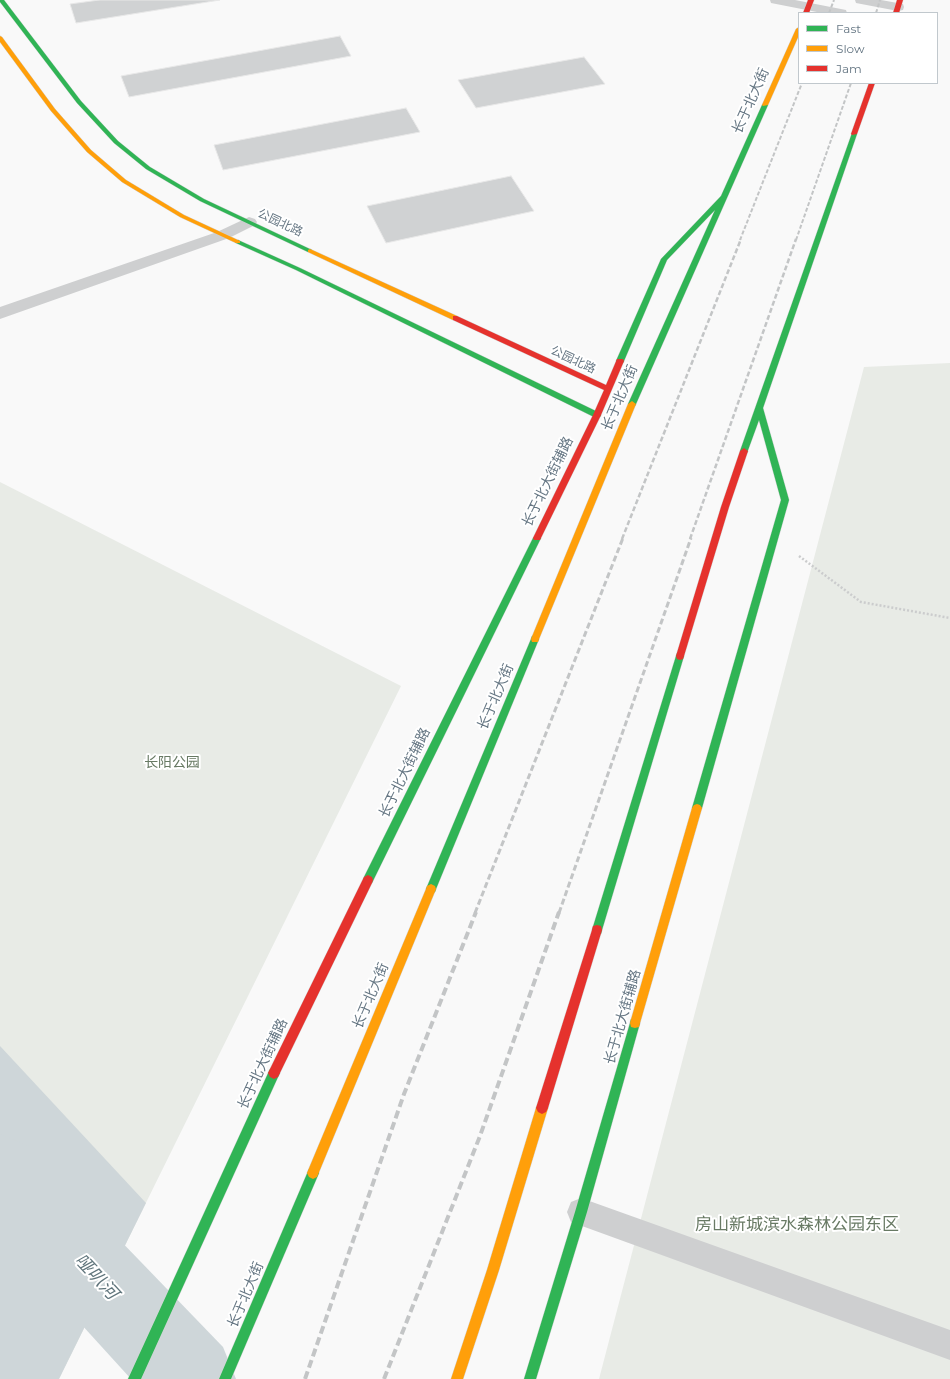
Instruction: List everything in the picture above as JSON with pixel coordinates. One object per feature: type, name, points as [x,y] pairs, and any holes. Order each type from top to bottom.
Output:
[{"type":"street","name":"公园北路","points":[[1,0],[80,102],[116,142],[148,168],[202,200],[607,389]]},
{"type":"street","points":[[776,0],[836,12]]},
{"type":"street","points":[[861,0],[898,7]]},
{"type":"street","name":"长于北大街","points":[[225,1379],[308,1185],[632,404],[798,31]]},
{"type":"street","points":[[0,38],[53,110],[89,151],[124,180],[182,216],[298,270],[597,415]]},
{"type":"street","points":[[457,1379],[493,1270],[725,507],[872,84]]},
{"type":"street","name":"长于北大街辅路","points":[[134,1379],[275,1070],[597,415],[664,259],[725,196]]},
{"type":"street","points":[[0,313],[223,235],[249,222]]},
{"type":"street","name":"长于北大街辅路","points":[[530,1379],[581,1212],[785,500],[759,408]]},
{"type":"street","points":[[581,1212],[950,1345]]},
{"type":"path","points":[[774,538],[861,602],[950,618]]},
{"type":"green space","name":"房山新城滨水森林公园东区","points":[[950,363],[950,1379],[599,1379],[864,367]]},
{"type":"green space","name":"长阳公园","points":[[0,482],[401,686],[59,1379],[0,1379]]},
{"type":"water","points":[[0,1046],[146,1203],[59,1379],[0,1379]]},
{"type":"building","points":[[99,0],[220,0],[76,23],[70,4]]},
{"type":"building","points":[[340,36],[351,56],[129,97],[121,76]]},
{"type":"building","points":[[584,57],[605,84],[476,108],[458,80]]},
{"type":"building","points":[[406,108],[420,132],[223,170],[214,145]]},
{"type":"building","points":[[511,176],[534,211],[386,243],[367,206]]},
{"type":"waterway","name":"哑叭河","points":[[0,1175],[191,1379]]},
{"type":"railway","points":[[829,12],[834,0]]},
{"type":"railway","points":[[876,12],[880,0]]},
{"type":"railway","points":[[740,240],[802,84]]},
{"type":"railway","points":[[796,240],[851,84]]},
{"type":"railway","points":[[622,539],[741,239]]},
{"type":"railway","points":[[690,539],[796,239]]},
{"type":"railway","points":[[475,913],[623,538]]},
{"type":"railway","points":[[559,913],[691,538]]},
{"type":"railway","points":[[305,1379],[404,1094],[476,912]]},
{"type":"railway","points":[[384,1379],[480,1136],[559,912]]},
{"type":"traffic: fast","points":[[1,0],[79,102],[116,142],[148,168],[202,200],[310,251]]},
{"type":"traffic: fast","points":[[632,404],[765,105]]},
{"type":"traffic: fast","points":[[744,451],[854,134]]},
{"type":"traffic: fast","points":[[620,361],[664,259],[725,196]]},
{"type":"traffic: fast","points":[[238,242],[298,269],[597,415]]},
{"type":"traffic: fast","points":[[697,808],[785,500],[759,408]]},
{"type":"traffic: fast","points":[[368,880],[537,538]]},
{"type":"traffic: fast","points":[[431,889],[535,639]]},
{"type":"traffic: fast","points":[[597,930],[680,656]]},
{"type":"traffic: fast","points":[[530,1379],[581,1212],[635,1023]]},
{"type":"traffic: fast","points":[[134,1379],[274,1073]]},
{"type":"traffic: fast","points":[[225,1379],[313,1173]]},
{"type":"traffic: slow","points":[[765,105],[798,31]]},
{"type":"traffic: slow","points":[[0,38],[53,110],[89,151],[124,181],[182,216],[238,242]]},
{"type":"traffic: slow","points":[[310,251],[455,318]]},
{"type":"traffic: slow","points":[[535,639],[632,404]]},
{"type":"traffic: slow","points":[[635,1023],[697,808]]},
{"type":"traffic: slow","points":[[313,1173],[431,889]]},
{"type":"traffic: slow","points":[[457,1379],[493,1270],[542,1108]]},
{"type":"traffic: jam","points":[[806,12],[811,0]]},
{"type":"traffic: jam","points":[[896,12],[900,0]]},
{"type":"traffic: jam","points":[[854,134],[872,84]]},
{"type":"traffic: jam","points":[[455,318],[607,389]]},
{"type":"traffic: jam","points":[[537,538],[597,415],[620,361]]},
{"type":"traffic: jam","points":[[680,656],[725,507],[744,451]]},
{"type":"traffic: jam","points":[[274,1073],[368,880]]},
{"type":"traffic: jam","points":[[542,1108],[597,930]]}]
